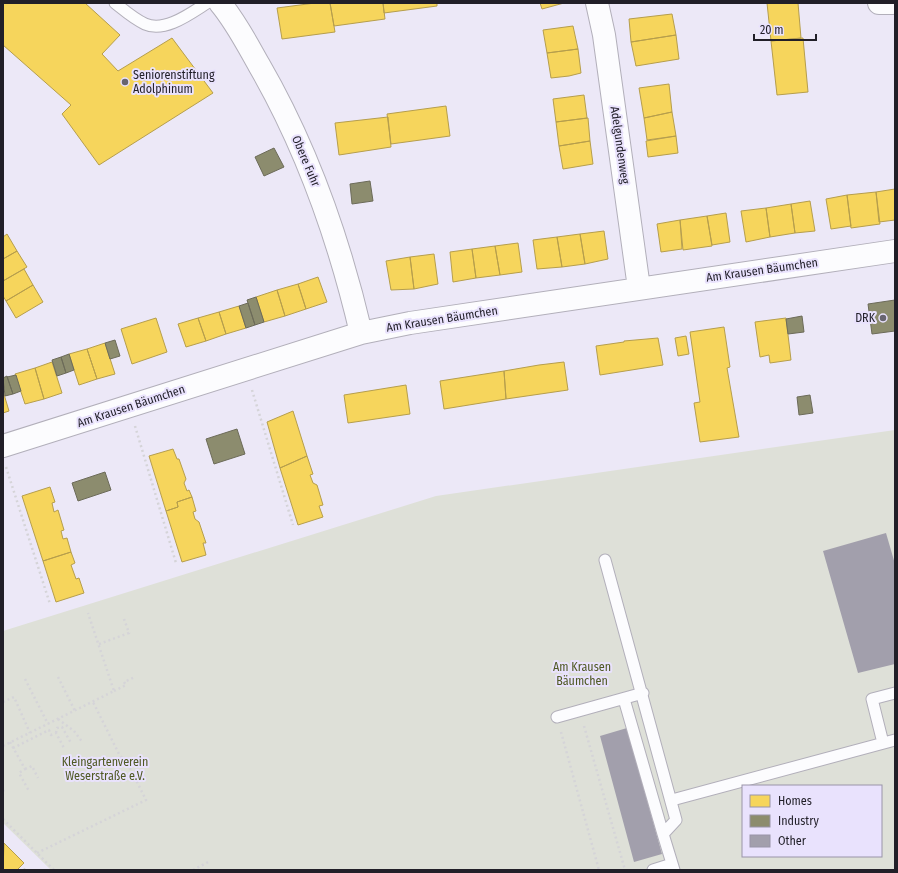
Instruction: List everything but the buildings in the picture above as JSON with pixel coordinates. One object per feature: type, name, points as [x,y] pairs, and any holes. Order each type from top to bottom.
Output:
[{"type":"street","name":"Adelgundenweg","points":[[597,3],[604,35],[639,288]]},
{"type":"street","points":[[879,3],[893,3]]},
{"type":"street","name":"Obere Fuhr","points":[[222,5],[278,98],[310,167],[338,246],[362,333]]},
{"type":"street","name":"Am Krausen Bäumchen","points":[[4,456],[129,407],[362,333],[410,323],[895,251]]},
{"type":"lane","points":[[115,3],[132,17],[147,25],[162,26],[188,15],[222,5]]},
{"type":"lane","points":[[605,560],[672,800],[676,820],[663,834]]},
{"type":"lane","points":[[557,717],[642,693]]},
{"type":"lane","points":[[883,743],[872,699],[895,693]]},
{"type":"lane","points":[[624,699],[673,867],[653,870]]},
{"type":"lane","points":[[672,800],[895,740]]},
{"type":"path","points":[[245,369],[293,525]]},
{"type":"path","points":[[129,407],[176,563]]},
{"type":"path","points":[[4,456],[50,604]]},
{"type":"path","points":[[88,613],[114,691]]},
{"type":"path","points":[[99,644],[129,633],[124,619]]},
{"type":"path","points":[[3,746],[126,685],[124,682],[135,676]]},
{"type":"path","points":[[58,677],[75,711]]},
{"type":"path","points":[[25,679],[48,724]]},
{"type":"path","points":[[3,702],[14,697],[30,733]]},
{"type":"path","points":[[37,853],[146,800],[131,770],[119,754],[93,702]]},
{"type":"path","points":[[580,711],[625,870]]},
{"type":"path","points":[[557,717],[599,870]]},
{"type":"path","points":[[58,719],[74,731],[83,743]]},
{"type":"path","points":[[64,748],[56,733],[57,728],[62,727],[71,743]]},
{"type":"path","points":[[13,748],[49,730],[51,735],[56,733]]},
{"type":"path","points":[[10,742],[25,770]]},
{"type":"path","points":[[29,791],[19,773],[32,766],[38,778]]},
{"type":"path","points":[[3,790],[5,793],[3,794]]},
{"type":"path","points":[[3,819],[54,870]]},
{"type":"path","points":[[193,870],[210,861]]},
{"type":"green space","name":"Am Krausen Bäumchen","points":[[895,430],[895,870],[51,870],[3,823],[3,631],[436,496]]},
{"type":"place","name":"Seniorenstiftung Adolphinum","points":[[125,82]]},
{"type":"place","name":"DRK","points":[[883,318]]},
{"type":"park label","name":"Kleingartenverein Weserstraße e.V.","points":[[105,769]]}]
